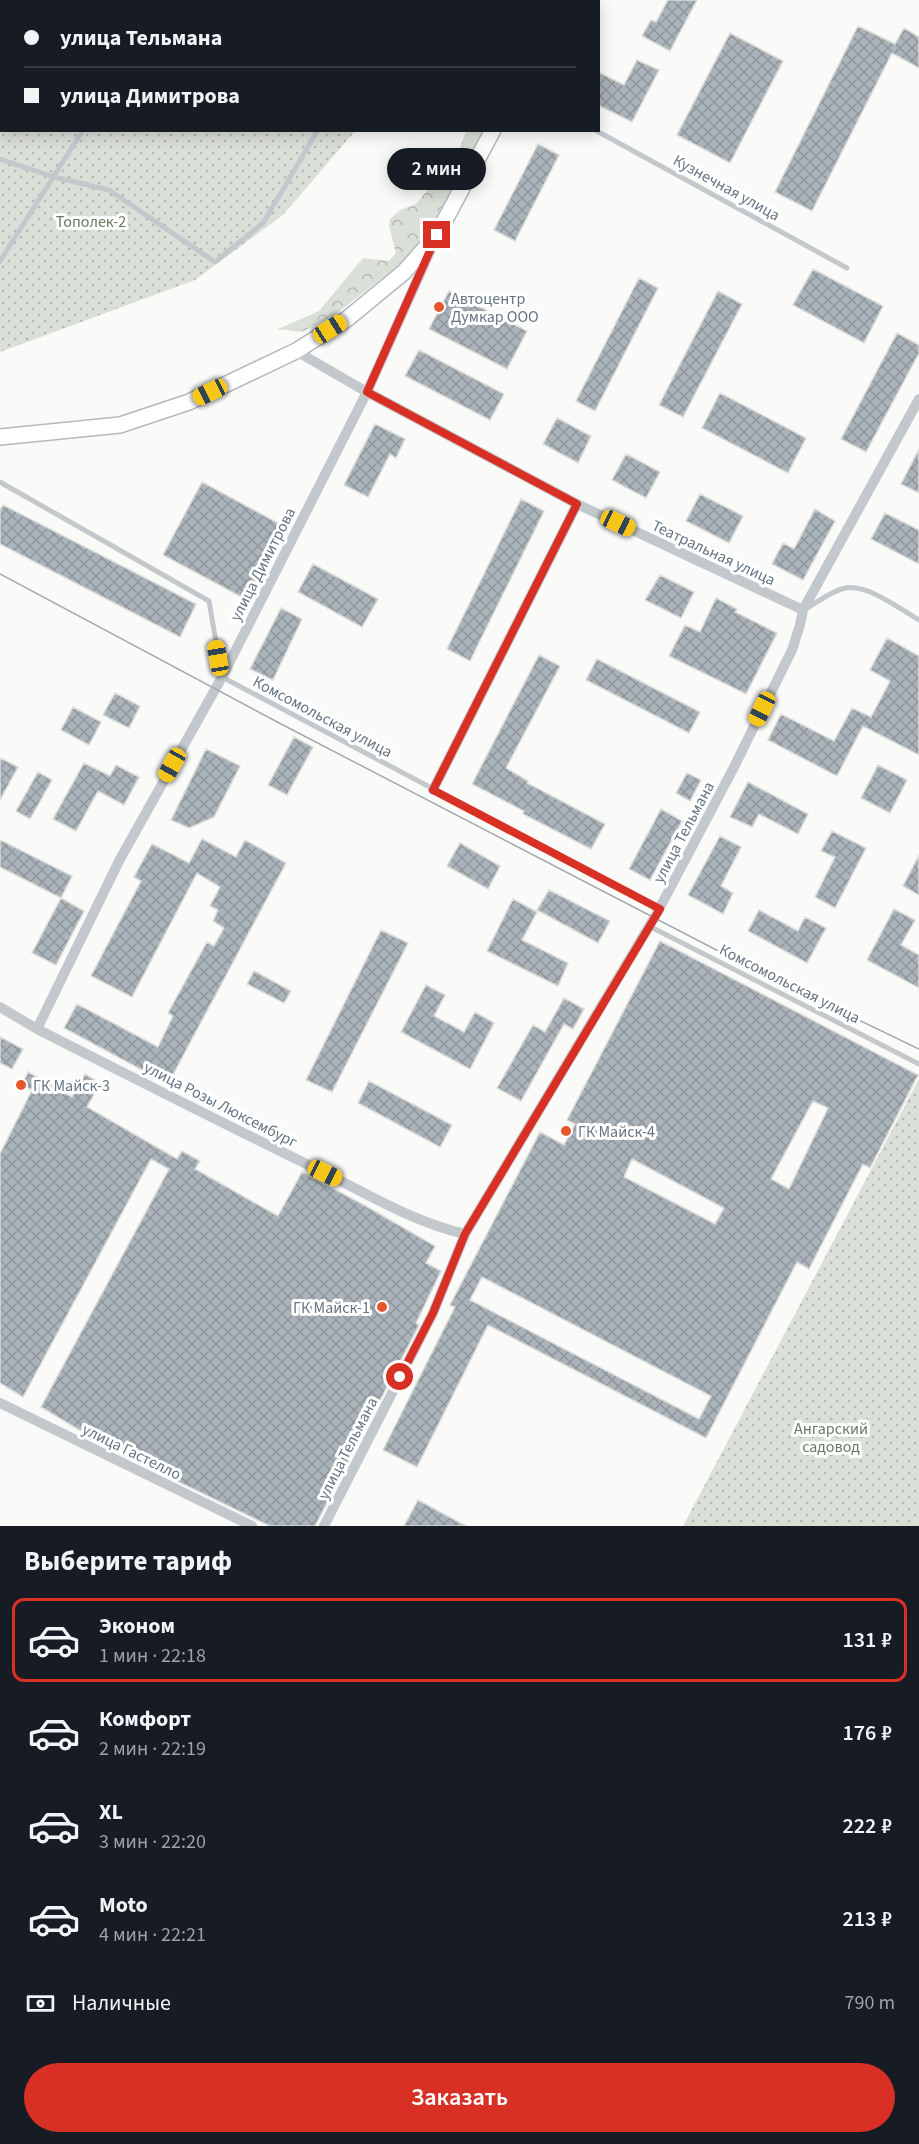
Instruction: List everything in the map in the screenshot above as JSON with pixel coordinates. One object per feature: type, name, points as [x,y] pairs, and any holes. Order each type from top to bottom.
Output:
[{"type":"street","points":[[0,437],[120,425],[189,402],[296,351],[347,319],[404,272],[437,235],[492,132]]},
{"type":"street","name":"улица Димитрова","points":[[37,1029],[119,861],[222,677],[367,392],[437,235]]},
{"type":"street","name":"Театральная улица","points":[[296,351],[367,392],[577,504],[803,610]]},
{"type":"street","name":"улица Тельмана","points":[[324,1526],[433,1313],[465,1234],[660,909],[792,650],[803,610],[919,399]]},
{"type":"street","points":[[433,790],[577,504]]},
{"type":"street","name":"улица Розы Люксембург","points":[[0,1007],[37,1029],[398,1209],[447,1230],[465,1234]]},
{"type":"street","name":"улица Гастелло","points":[[0,1403],[252,1526]]},
{"type":"lane","points":[[0,261],[82,132]]},
{"type":"lane","points":[[0,159],[54,177],[109,190],[214,262],[263,223],[317,132]]},
{"type":"lane","name":"Кузнечная улица","points":[[599,132],[847,268]]},
{"type":"lane","points":[[0,482],[209,601],[222,677]]},
{"type":"lane","points":[[803,610],[838,591],[855,588],[873,593],[919,620]]},
{"type":"lane","name":"Комсомольская улица","points":[[222,677],[660,909]]},
{"type":"lane","name":"Комсомольская улица","points":[[650,926],[919,1064]]},
{"type":"green space","name":"Тополек-2","points":[[0,132],[354,132],[283,215],[195,280],[0,352]]},
{"type":"green space","points":[[466,132],[486,132],[434,224],[408,258],[337,313],[302,332],[278,329],[319,311],[363,258],[389,261],[396,253],[389,226],[390,219],[400,210],[416,204],[430,187],[445,177],[458,153]]},
{"type":"green space","name":"Ангарский садовод","points":[[919,1079],[919,1526],[683,1526]]},
{"type":"building","points":[[668,0],[697,0],[670,51],[642,36],[651,20],[656,22]]},
{"type":"building","points":[[858,26],[895,44],[904,28],[919,37],[919,68],[892,53],[812,211],[775,192]]},
{"type":"building","points":[[730,33],[783,61],[730,163],[677,135]]},
{"type":"building","points":[[637,60],[659,70],[632,122],[600,106],[600,73],[624,85]]},
{"type":"building","points":[[538,144],[559,155],[515,241],[494,230]]},
{"type":"building","points":[[813,269],[883,306],[864,343],[793,305]]},
{"type":"building","points":[[639,278],[658,288],[595,411],[576,401]]},
{"type":"building","points":[[449,291],[527,331],[507,369],[429,329]]},
{"type":"building","points":[[718,291],[742,304],[683,417],[659,405]]},
{"type":"building","points":[[897,333],[919,345],[919,353],[866,452],[841,439]]},
{"type":"building","points":[[419,350],[504,394],[490,420],[405,376]]},
{"type":"building","points":[[720,393],[806,438],[788,473],[702,428]]},
{"type":"building","points":[[557,418],[591,436],[578,463],[543,444]]},
{"type":"building","points":[[375,424],[405,439],[396,458],[390,454],[368,497],[344,485]]},
{"type":"building","points":[[919,449],[919,493],[901,484]]},
{"type":"building","points":[[626,454],[660,472],[646,498],[612,480]]},
{"type":"building","points":[[202,482],[287,528],[249,601],[163,555]]},
{"type":"building","points":[[700,494],[743,516],[729,543],[686,521]]},
{"type":"building","points":[[521,499],[544,511],[470,661],[447,649]]},
{"type":"building","points":[[3,505],[196,604],[180,637],[0,544],[0,510]]},
{"type":"building","points":[[815,509],[835,521],[803,580],[772,564],[783,543],[794,549]]},
{"type":"building","points":[[885,513],[919,530],[919,564],[871,539]]},
{"type":"building","points":[[313,564],[378,599],[362,627],[298,592]]},
{"type":"building","points":[[660,575],[694,592],[681,618],[645,600]]},
{"type":"building","points":[[716,598],[737,609],[735,612],[777,633],[746,694],[669,656],[685,625],[700,632]]},
{"type":"building","points":[[281,608],[302,619],[273,680],[250,669]]},
{"type":"building","points":[[887,638],[919,656],[919,755],[863,726],[837,776],[768,740],[781,714],[834,741],[852,708],[871,717],[890,681],[870,670]]},
{"type":"building","points":[[539,655],[560,666],[506,768],[528,781],[527,783],[605,824],[591,849],[523,814],[524,811],[472,784]]},
{"type":"building","points":[[597,659],[700,712],[689,733],[586,680]]},
{"type":"building","points":[[115,693],[140,706],[129,728],[103,715]]},
{"type":"building","points":[[73,707],[101,722],[89,745],[61,730]]},
{"type":"building","points":[[294,737],[313,747],[287,795],[268,785]]},
{"type":"building","points":[[206,749],[240,766],[214,817],[189,828],[171,820]]},
{"type":"building","points":[[0,758],[18,767],[0,800]]},
{"type":"building","points":[[84,763],[110,776],[116,765],[139,777],[124,805],[98,791],[76,831],[53,819]]},
{"type":"building","points":[[878,765],[907,780],[890,813],[861,798]]},
{"type":"building","points":[[38,772],[52,780],[30,819],[16,811]]},
{"type":"building","points":[[687,773],[701,780],[690,801],[676,793]]},
{"type":"building","points":[[748,782],[808,814],[798,834],[759,814],[752,827],[730,817]]},
{"type":"building","points":[[661,809],[682,821],[650,880],[629,869]]},
{"type":"building","points":[[832,831],[866,848],[835,908],[815,897],[835,857],[821,851]]},
{"type":"building","points":[[720,836],[741,847],[721,886],[733,893],[723,914],[688,895]]},
{"type":"building","points":[[202,839],[236,857],[245,840],[286,863],[168,1084],[64,1028],[77,1004],[158,1047],[173,1016],[168,1013],[207,942],[214,946],[224,928],[213,921],[218,910],[210,906],[220,887],[197,873],[132,997],[91,976],[141,881],[134,877],[152,844],[189,863]]},
{"type":"building","points":[[0,840],[72,876],[61,898],[0,867]]},
{"type":"building","points":[[460,843],[500,866],[488,889],[447,866]]},
{"type":"building","points":[[919,855],[919,895],[903,886]]},
{"type":"building","points":[[549,890],[610,921],[598,943],[537,910]]},
{"type":"building","points":[[61,898],[84,911],[56,965],[32,953]]},
{"type":"building","points":[[513,899],[537,912],[522,940],[568,963],[558,986],[487,951]]},
{"type":"building","points":[[894,909],[915,920],[901,945],[919,955],[919,988],[867,960]]},
{"type":"building","points":[[759,910],[798,931],[805,917],[826,928],[807,963],[748,931]]},
{"type":"building","points":[[381,930],[408,943],[332,1092],[306,1080]]},
{"type":"building","points":[[660,941],[918,1075],[870,1168],[863,1164],[809,1269],[797,1262],[706,1438],[488,1325],[417,1467],[383,1450],[455,1307],[450,1305],[540,1132],[564,1145],[575,1124],[567,1120]],"holes":[[[813,1101],[828,1108],[789,1189],[771,1179]],[[632,1159],[724,1208],[715,1224],[624,1177]],[[482,1277],[711,1396],[699,1419],[470,1300]]]},
{"type":"building","points":[[254,971],[291,991],[284,1003],[247,984]]},
{"type":"building","points":[[426,985],[445,995],[434,1016],[464,1032],[475,1012],[494,1023],[470,1069],[401,1032]]},
{"type":"building","points":[[564,998],[584,1009],[573,1029],[564,1024],[521,1101],[497,1088],[533,1025],[545,1032]]},
{"type":"building","points":[[0,1037],[23,1049],[12,1069],[0,1063]]},
{"type":"building","points":[[28,1072],[72,1097],[85,1074],[100,1083],[87,1107],[177,1159],[182,1151],[200,1161],[195,1169],[278,1216],[302,1172],[435,1246],[426,1263],[441,1271],[416,1323],[419,1325],[315,1526],[270,1526],[111,1449],[41,1407],[169,1169],[151,1159],[23,1397],[0,1383],[0,1154],[32,1090],[22,1085]]},
{"type":"building","points":[[369,1081],[452,1125],[440,1147],[358,1103]]},
{"type":"building","points":[[418,1500],[440,1512],[466,1526],[404,1526]]},
{"type":"tram line","points":[[0,574],[283,725],[753,969],[919,1049]]},
{"type":"place","name":"Автоцентр Думкар ООО","points":[[439,307]]},
{"type":"place","name":"ГК Майск-3","points":[[21,1085]]},
{"type":"place","name":"ГК Майск-4","points":[[566,1131]]},
{"type":"place","name":"ГК Майск-1","points":[[382,1307]]},
{"type":"route","points":[[400,1377],[433,1313],[465,1234],[660,909],[433,790],[577,504],[367,392],[437,235]]}]
